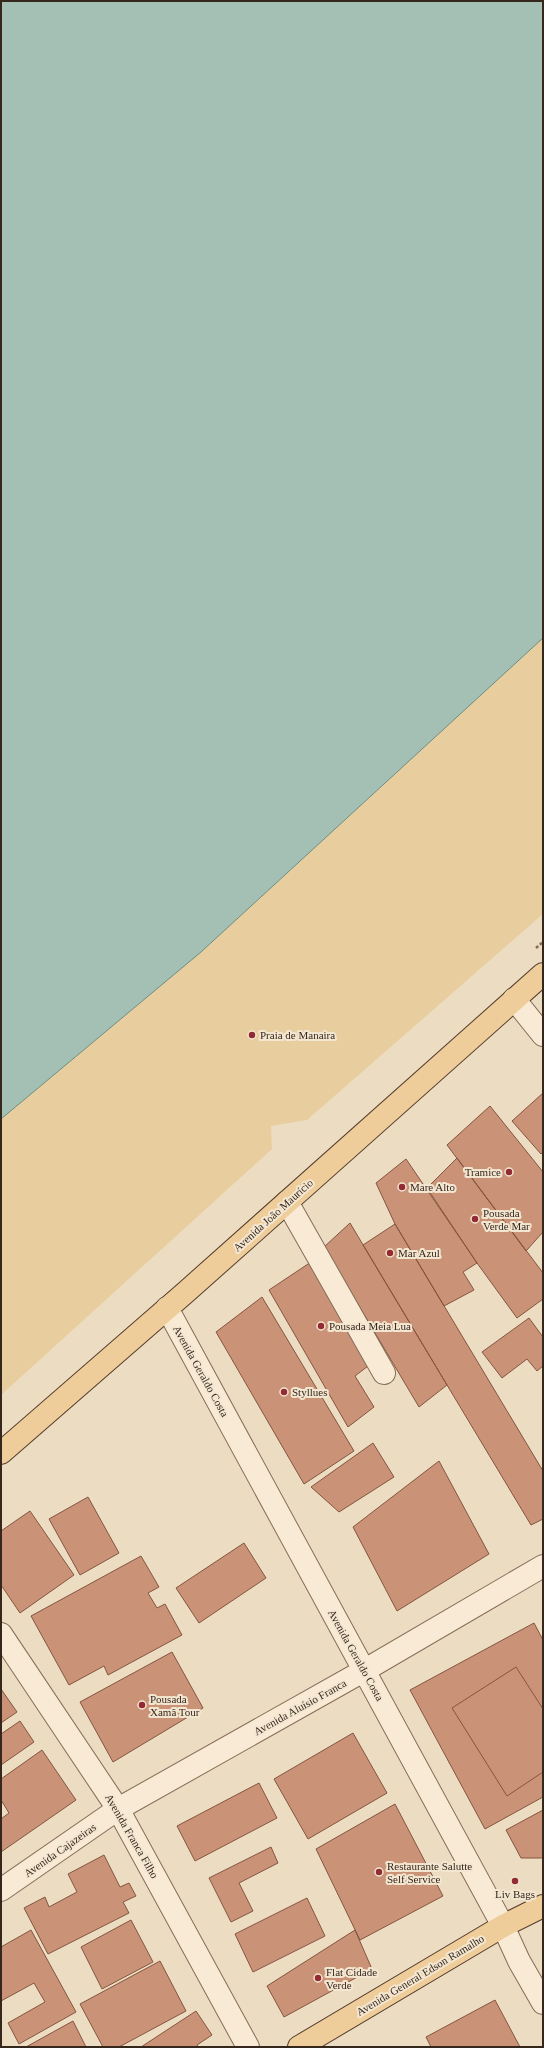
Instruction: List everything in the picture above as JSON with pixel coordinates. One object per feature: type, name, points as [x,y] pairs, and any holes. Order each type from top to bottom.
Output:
[{"type":"main road","name":"Avenida João Maurício","points":[[1,1453],[287,1202],[543,974]]},
{"type":"main road","name":"Avenida General Edson Ramalho","points":[[299,2047],[503,1926],[543,1906]]},
{"type":"street","points":[[514,999],[543,1035]]},
{"type":"street","points":[[287,1202],[384,1372]]},
{"type":"street","name":"Avenida Geraldo Costa","points":[[167,1308],[365,1670],[503,1926],[519,1961],[543,2003]]},
{"type":"street","name":"Avenida Aluísio Franca","points":[[118,1809],[365,1670],[543,1566]]},
{"type":"street","name":"Avenida Franca Filho","points":[[1,1634],[118,1809],[248,2047]]},
{"type":"street","name":"Avenida Cajazeiras","points":[[1,1890],[118,1809]]},
{"type":"sand","name":"Praia de Manaira","points":[[543,638],[543,914],[307,1120],[271,1126],[272,1149],[1,1395],[1,1119],[201,952]]},
{"type":"shaded area","points":[[1,1],[543,1],[543,638],[201,952],[1,1119]]},
{"type":"building","points":[[543,1093],[543,1152],[541,1154],[512,1121]]},
{"type":"building","points":[[490,1106],[543,1172],[543,1232],[526,1251],[447,1145]]},
{"type":"building","name":"Pousada Verde Mar","points":[[457,1158],[543,1273],[543,1299],[517,1318],[477,1263],[427,1188]]},
{"type":"building","points":[[406,1159],[477,1263],[463,1272],[474,1290],[444,1306],[395,1224],[376,1183]]},
{"type":"building","points":[[350,1223],[447,1385],[419,1407],[324,1247]]},
{"type":"building","points":[[395,1224],[543,1471],[543,1519],[531,1525],[363,1245]]},
{"type":"building","name":"Pousada Meia Lua","points":[[314,1260],[372,1363],[355,1376],[374,1407],[348,1427],[269,1290]]},
{"type":"building","name":"Styllues","points":[[262,1297],[354,1451],[304,1484],[216,1332]]},
{"type":"building","points":[[529,1318],[543,1337],[543,1366],[537,1371],[527,1359],[502,1378],[482,1352]]},
{"type":"building","points":[[373,1443],[394,1477],[339,1512],[311,1487]]},
{"type":"building","points":[[439,1461],[489,1554],[397,1611],[353,1527]]},
{"type":"building","points":[[88,1497],[119,1553],[80,1575],[49,1519]]},
{"type":"building","points":[[30,1511],[74,1575],[20,1613],[1,1585],[1,1531]]},
{"type":"building","points":[[244,1543],[266,1578],[199,1623],[176,1588]]},
{"type":"building","points":[[141,1556],[159,1587],[148,1593],[157,1608],[165,1604],[182,1635],[108,1675],[104,1666],[69,1685],[31,1616]]},
{"type":"building","points":[[534,1623],[543,1640],[543,1797],[485,1829],[410,1690]]},
{"type":"building","name":"Pousada Xamã Tour","points":[[172,1652],[203,1708],[113,1762],[80,1702]]},
{"type":"building","points":[[516,1667],[543,1709],[543,1772],[507,1796],[452,1708]]},
{"type":"building","points":[[1,1689],[17,1712],[1,1723]]},
{"type":"building","points":[[20,1721],[34,1742],[1,1765],[1,1734]]},
{"type":"building","points":[[353,1733],[387,1793],[308,1839],[274,1779]]},
{"type":"building","points":[[42,1750],[76,1800],[1,1852],[1,1819],[9,1813],[1,1800],[1,1779]]},
{"type":"building","points":[[259,1783],[277,1818],[195,1861],[177,1826]]},
{"type":"building","name":"Restaurante Salutte Self Service","points":[[395,1804],[443,1896],[360,1940],[316,1849]]},
{"type":"building","points":[[543,1810],[543,1858],[521,1858],[506,1830]]},
{"type":"building","points":[[271,1847],[278,1863],[239,1883],[253,1911],[231,1922],[209,1878]]},
{"type":"building","points":[[104,1855],[120,1887],[129,1883],[136,1896],[123,1902],[129,1913],[48,1954],[24,1908],[45,1897],[49,1907],[77,1892],[68,1874]]},
{"type":"building","points":[[307,1898],[325,1936],[253,1972],[235,1934]]},
{"type":"building","points":[[131,1920],[153,1962],[102,1989],[81,1947]]},
{"type":"building","points":[[31,1930],[76,2012],[19,2044],[8,2023],[45,2002],[34,1983],[1,2001],[1,1947]]},
{"type":"building","name":"Flat Cidade Verde","points":[[355,1930],[372,1969],[284,2017],[267,1986]]},
{"type":"building","points":[[160,1961],[186,2011],[119,2047],[103,2047],[80,2004]]},
{"type":"building","points":[[495,2000],[520,2047],[431,2047],[426,2037]]},
{"type":"building","points":[[196,2011],[212,2035],[197,2045],[198,2047],[141,2047]]},
{"type":"building","points":[[73,2021],[86,2047],[26,2047]]},
{"type":"place","name":"Praia de Manaira","points":[[252,1035]]},
{"type":"place","name":"Tramice","points":[[509,1172]]},
{"type":"place","name":"Mare Alto","points":[[402,1187]]},
{"type":"place","name":"Pousada Verde Mar","points":[[475,1219]]},
{"type":"place","name":"Mar Azul","points":[[390,1253]]},
{"type":"place","name":"Pousada Meia Lua","points":[[321,1326]]},
{"type":"place","name":"Styllues","points":[[284,1392]]},
{"type":"place","name":"Pousada Xamã Tour","points":[[142,1705]]},
{"type":"place","name":"Restaurante Salutte Self Service","points":[[379,1872]]},
{"type":"place","name":"Liv Bags","points":[[515,1881]]},
{"type":"place","name":"Flat Cidade Verde","points":[[318,1978]]}]
